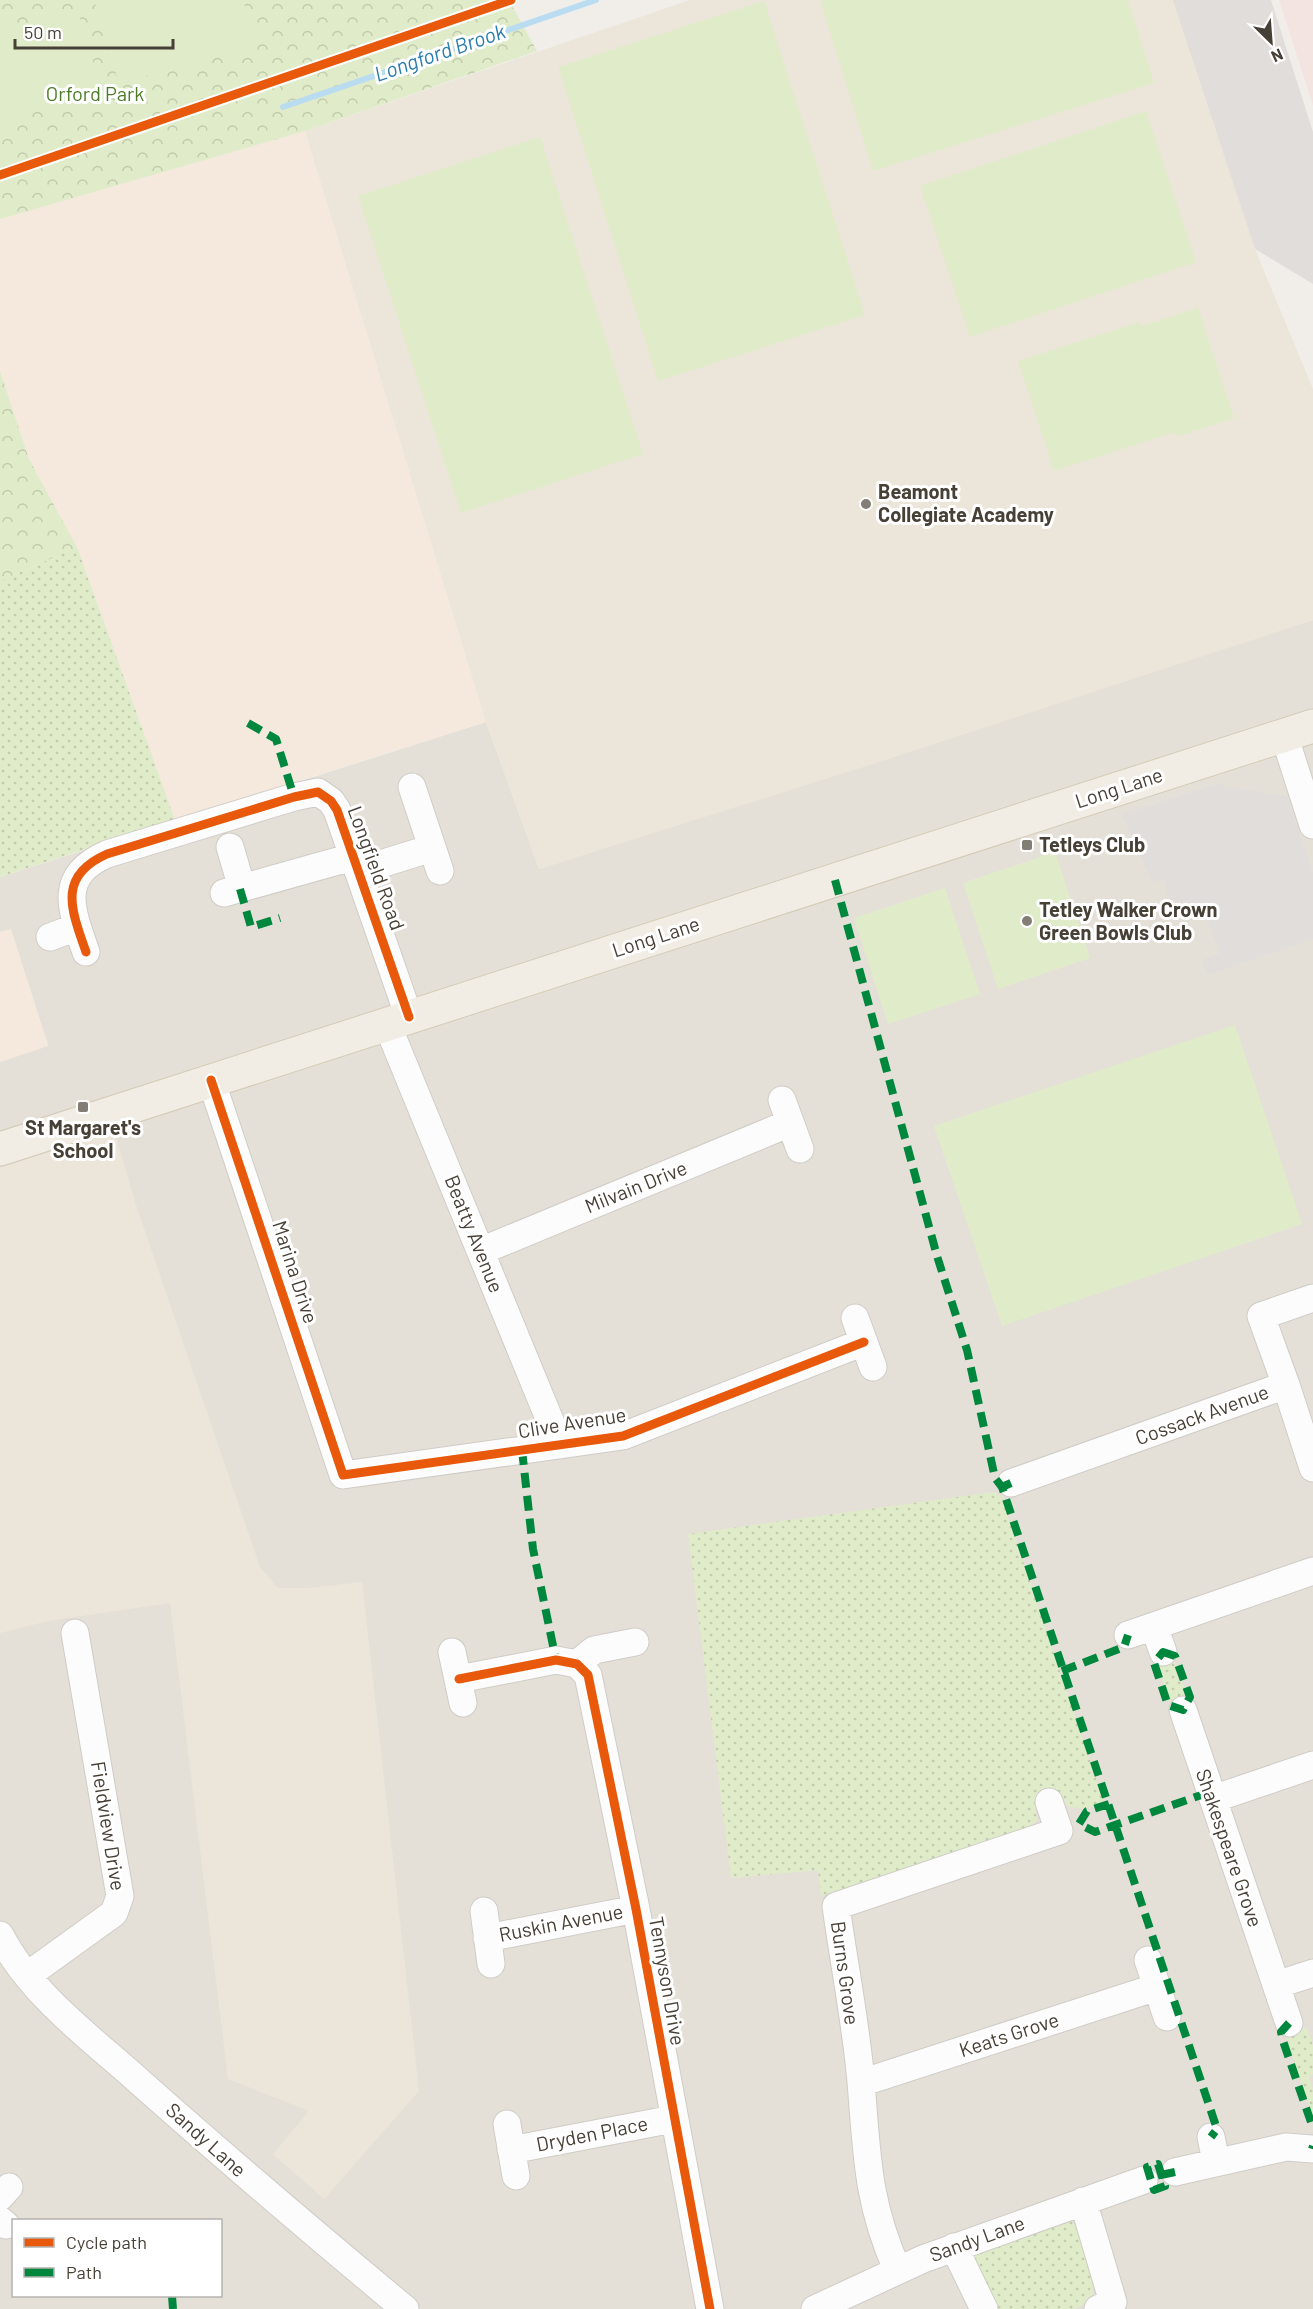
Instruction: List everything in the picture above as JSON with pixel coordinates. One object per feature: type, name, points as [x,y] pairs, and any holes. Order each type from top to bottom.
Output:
[{"type":"main road","name":"Long Lane","points":[[0,1149],[1298,730]]},
{"type":"street","points":[[1298,730],[1313,825]]},
{"type":"street","name":"Longfield Road","points":[[230,847],[233,890],[355,864],[436,860],[412,788]]},
{"type":"street","name":"Longfield Road","points":[[50,937],[81,939],[72,897],[74,883],[81,868],[107,854],[294,797],[318,792],[331,801],[337,810],[355,864],[398,1020]]},
{"type":"street","name":"Beatty Avenue","points":[[398,1020],[481,1251],[560,1445]]},
{"type":"street","name":"Marina Drive","points":[[211,1080],[343,1475]]},
{"type":"street","name":"Milvain Drive","points":[[481,1251],[786,1111],[800,1149]]},
{"type":"street","name":"Cossack Avenue","points":[[1026,1486],[1286,1385],[1261,1316],[1313,1298]]},
{"type":"street","name":"Clive Avenue","points":[[343,1475],[631,1434],[859,1330],[873,1367]]},
{"type":"street","points":[[1286,1385],[1313,1468]]},
{"type":"street","points":[[1128,1635],[1313,1571]]},
{"type":"street","points":[[1154,1626],[1162,1652]]},
{"type":"street","name":"Fieldview Drive","points":[[15,1970],[114,1913],[120,1896],[75,1633]]},
{"type":"street","points":[[452,1652],[461,1691],[556,1660],[577,1664],[594,1650],[635,1642]]},
{"type":"street","name":"Tennyson Drive","points":[[577,1664],[591,1683],[636,1909],[673,2119],[710,2309]]},
{"type":"street","name":"Shakespeare Grove","points":[[1183,1710],[1288,2023]]},
{"type":"street","points":[[1213,1799],[1313,1765]]},
{"type":"street","name":"Burns Grove","points":[[897,2269],[881,2231],[868,2179],[861,2083],[836,1906],[1069,1827],[1049,1802]]},
{"type":"street","name":"Ruskin Avenue","points":[[487,1938],[636,1909]]},
{"type":"street","name":"Ruskin Avenue","points":[[484,1911],[491,1964]]},
{"type":"street","name":"Sandy Lane","points":[[0,1935],[15,1970],[235,2166],[405,2309]]},
{"type":"street","points":[[1148,1960],[1167,2017]]},
{"type":"street","points":[[1276,1985],[1313,1972]]},
{"type":"street","name":"Keats Grove","points":[[861,2083],[1157,1987]]},
{"type":"street","name":"Dryden Place","points":[[516,2176],[509,2137],[673,2119]]},
{"type":"street","points":[[1175,2172],[1214,2149],[1286,2147],[1313,2149]]},
{"type":"street","name":"Sandy Lane","points":[[815,2309],[897,2269],[1144,2180]]},
{"type":"street","points":[[1083,2201],[1113,2302],[1098,2309]]},
{"type":"street","points":[[954,2247],[984,2309]]},
{"type":"shaded area","name":"Beamont Collegiate Academy","points":[[690,0],[1175,0],[1255,249],[1313,389],[1313,620],[873,764],[539,869],[486,722],[305,131]]},
{"type":"shaded area","points":[[1173,0],[1271,0],[1313,132],[1313,284],[1255,249]]},
{"type":"shaded area","points":[[1279,0],[1313,0],[1313,106]]},
{"type":"shaded area","points":[[305,131],[486,722],[175,820],[77,547],[29,459],[0,371],[0,219]]},
{"type":"shaded area","points":[[1313,620],[1313,2309],[0,2309],[0,1062],[48,1045],[11,930],[0,932],[0,877],[486,722],[539,869]]},
{"type":"shaded area","points":[[1219,783],[1226,787],[1287,796],[1313,873],[1313,939],[1207,975],[1202,960],[1220,953],[1203,910],[1176,919],[1163,879],[1152,882],[1122,815]]},
{"type":"shaded area","points":[[11,929],[48,1046],[0,1062],[0,932]]},
{"type":"shaded area","points":[[114,1131],[137,1208],[260,1567],[278,1588],[308,1588],[362,1582],[419,2091],[324,2199],[273,2154],[309,2111],[228,2079],[170,1603],[48,1621],[0,1633],[0,1168]]},
{"type":"green space","name":"Orford Park","points":[[0,0],[509,0],[537,51],[305,131],[0,219]]},
{"type":"green space","points":[[107,0],[243,0],[256,44],[119,84],[95,3]]},
{"type":"green space","points":[[820,0],[1128,0],[1154,83],[873,171]]},
{"type":"green space","points":[[764,1],[865,315],[658,381],[558,67]]},
{"type":"green space","points":[[77,9],[102,90],[0,121],[0,32]]},
{"type":"green space","points":[[1146,111],[1196,262],[970,337],[920,186]]},
{"type":"green space","points":[[540,137],[643,454],[461,513],[358,196]]},
{"type":"green space","points":[[1198,308],[1234,418],[1177,437],[1175,432],[1054,471],[1018,361],[1140,322],[1142,326]]},
{"type":"green space","points":[[0,371],[29,459],[77,547],[0,581]]},
{"type":"green space","points":[[77,547],[175,820],[0,877],[0,581]]},
{"type":"green space","name":"Tetley Walker Crown Green Bowls Club","points":[[1055,852],[1090,958],[998,989],[963,883]]},
{"type":"green space","points":[[945,888],[980,994],[888,1024],[854,918]]},
{"type":"green space","points":[[1235,1025],[1302,1224],[1002,1326],[934,1126]]},
{"type":"green space","points":[[994,1492],[1001,1496],[1104,1802],[1084,1809],[1067,1806],[1063,1796],[1035,1805],[1037,1820],[1028,1828],[821,1896],[818,1870],[731,1878],[688,1534]]},
{"type":"green space","points":[[1174,1659],[1187,1696],[1170,1702],[1157,1665]]},
{"type":"green space","points":[[1307,2028],[1313,2046],[1313,2074],[1309,2076],[1313,2090],[1313,2117],[1285,2035]]},
{"type":"green space","points":[[1070,2220],[1081,2231],[1094,2279],[1092,2295],[1086,2303],[1075,2309],[995,2309],[977,2273],[975,2256],[983,2247]]},
{"type":"waterway","name":"Longford Brook","points":[[283,107],[596,0]]},
{"type":"marked path","points":[[248,723],[276,739],[294,797]]},
{"type":"marked path","points":[[835,880],[937,1256],[967,1350],[995,1478],[1002,1487]]},
{"type":"marked path","points":[[240,889],[251,927],[280,918]]},
{"type":"marked path","points":[[522,1450],[533,1549],[556,1660]]},
{"type":"marked path","points":[[1011,1483],[1002,1487],[1217,2129],[1211,2137]]},
{"type":"marked path","points":[[1062,1671],[1124,1647],[1128,1635]]},
{"type":"marked path","points":[[1163,1652],[1175,1656],[1190,1697],[1183,1710],[1168,1705],[1154,1663],[1163,1652]]},
{"type":"marked path","points":[[1109,1804],[1087,1811],[1079,1824],[1095,1832],[1210,1792]]},
{"type":"marked path","points":[[1289,2023],[1281,2032],[1283,2041],[1313,2128]]},
{"type":"marked path","points":[[1158,2164],[1165,2186],[1154,2190],[1147,2167],[1158,2164]]},
{"type":"marked path","points":[[1161,2175],[1175,2172]]},
{"type":"marked path","points":[[172,2297],[173,2309]]},
{"type":"cycle path","points":[[0,175],[511,0]]},
{"type":"cycle path","points":[[86,952],[76,922],[72,895],[74,883],[91,863],[107,854],[294,797],[318,792],[331,801],[337,810],[409,1017]]},
{"type":"cycle path","points":[[211,1080],[343,1475],[623,1436],[864,1342]]},
{"type":"cycle path","points":[[459,1679],[556,1660],[577,1664],[588,1675],[636,1909],[710,2309]]},
{"type":"place","name":"Beamont Collegiate Academy","points":[[866,504]]},
{"type":"place","name":"Tetleys Club","points":[[1027,845]]},
{"type":"place","name":"Tetley Walker Crown Green Bowls Club","points":[[1027,921]]},
{"type":"place","name":"St Margaret's School","points":[[83,1107]]}]
